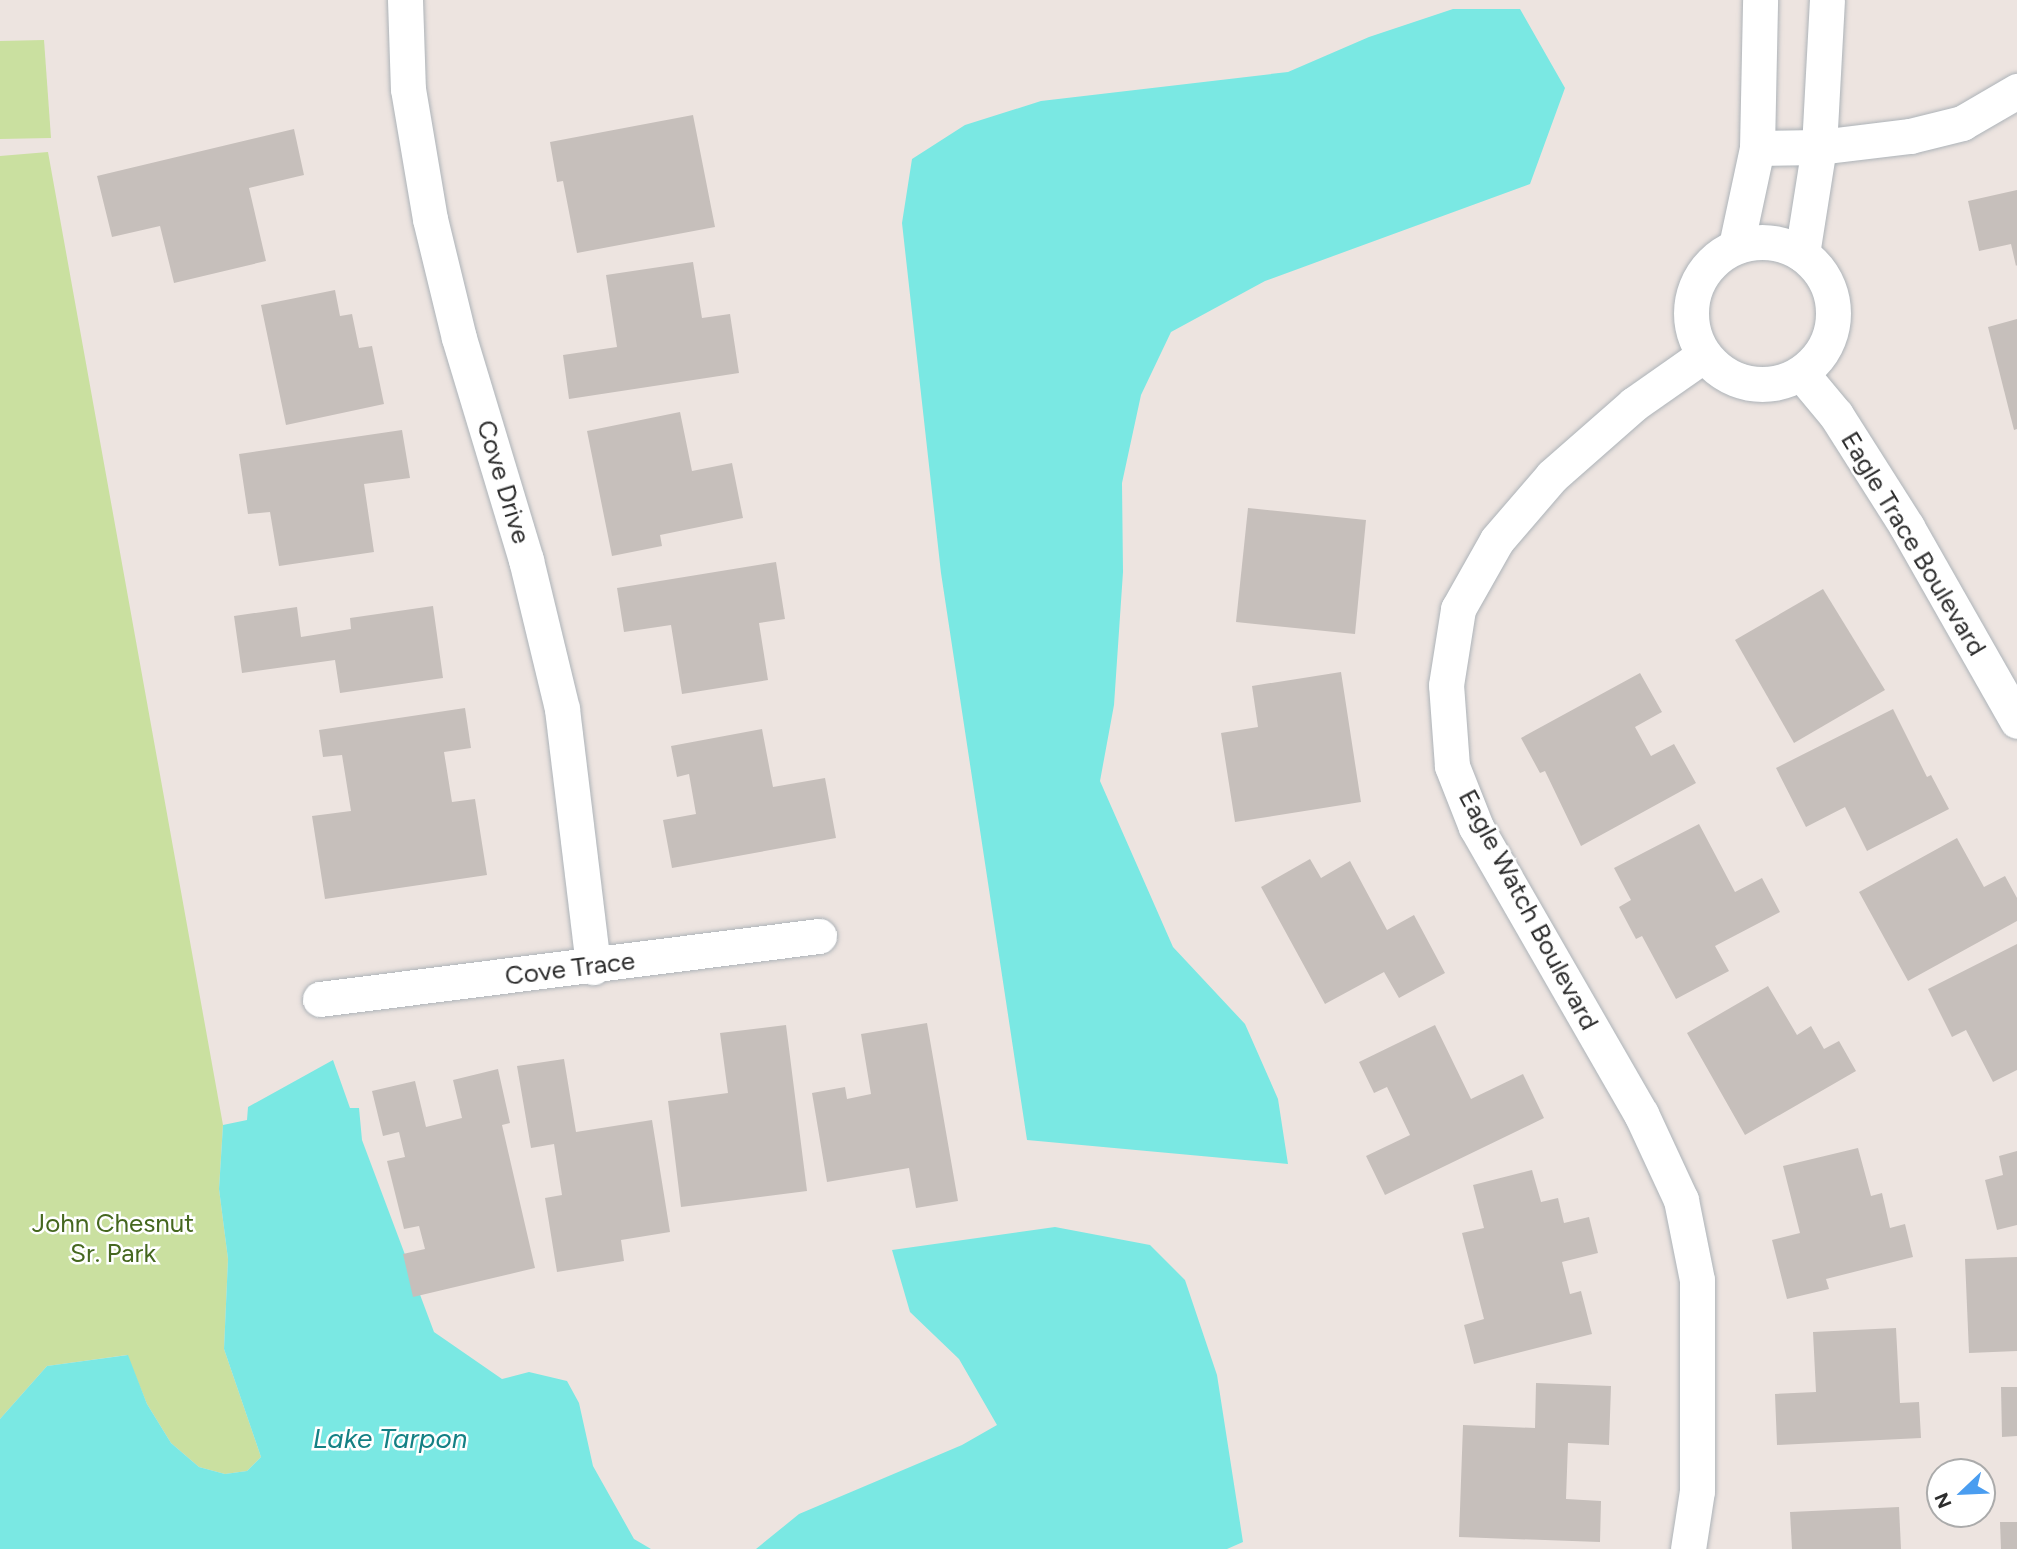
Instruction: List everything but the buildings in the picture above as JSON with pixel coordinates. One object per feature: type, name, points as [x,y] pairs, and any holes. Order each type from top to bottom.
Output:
[{"type":"street","name":"Cove Drive","points":[[404,0],[408,89],[430,219],[459,338],[526,560],[562,709],[593,967]]},
{"type":"street","points":[[1736,246],[1757,148],[1760,0]]},
{"type":"street","points":[[1802,254],[1819,148],[1828,0]]},
{"type":"street","points":[[1757,148],[1819,148],[1910,136],[1962,123],[2017,91]]},
{"type":"street","points":[[1781,244],[1802,254],[1819,271],[1833,314],[1823,347],[1801,373],[1760,384],[1738,380],[1704,355],[1691,314],[1693,292],[1717,257],[1736,246],[1781,244]]},
{"type":"street","name":"Eagle Watch Boulevard","points":[[1688,1549],[1697,1491],[1698,1280],[1681,1200],[1641,1114],[1476,827],[1452,766],[1446,685],[1458,609],[1497,540],[1552,476],[1634,404],[1704,355]]},
{"type":"street","name":"Eagle Trace Boulevard","points":[[1801,373],[1836,415],[1907,527],[2017,721]]},
{"type":"street","name":"Cove Trace","points":[[320,999],[593,967],[819,936]]},
{"type":"green space","points":[[44,40],[51,138],[0,139],[0,41]]},
{"type":"green space","name":"John Chesnut Sr. Park","points":[[48,152],[223,1125],[219,1189],[228,1259],[224,1349],[261,1457],[247,1471],[225,1474],[199,1467],[171,1443],[147,1404],[127,1355],[47,1366],[0,1419],[0,156]]},
{"type":"water","points":[[1453,9],[1520,9],[1565,88],[1530,184],[1265,281],[1171,332],[1141,395],[1122,483],[1123,572],[1114,705],[1100,781],[1173,947],[1245,1024],[1278,1099],[1288,1164],[1027,1140],[941,573],[902,223],[912,159],[965,125],[1041,101],[1288,72],[1369,37]]},
{"type":"water","name":"Lake Tarpon","points":[[333,1060],[350,1108],[359,1108],[362,1140],[434,1332],[502,1379],[529,1372],[567,1381],[579,1403],[593,1466],[634,1539],[651,1549],[0,1549],[0,1419],[47,1366],[128,1355],[147,1404],[171,1443],[199,1467],[225,1474],[247,1471],[261,1457],[224,1349],[228,1259],[219,1189],[223,1125],[247,1120],[248,1107]]},
{"type":"water","points":[[1055,1227],[1150,1245],[1185,1280],[1217,1375],[1243,1542],[1227,1549],[756,1549],[799,1514],[962,1445],[997,1425],[959,1359],[910,1312],[892,1250]]}]
